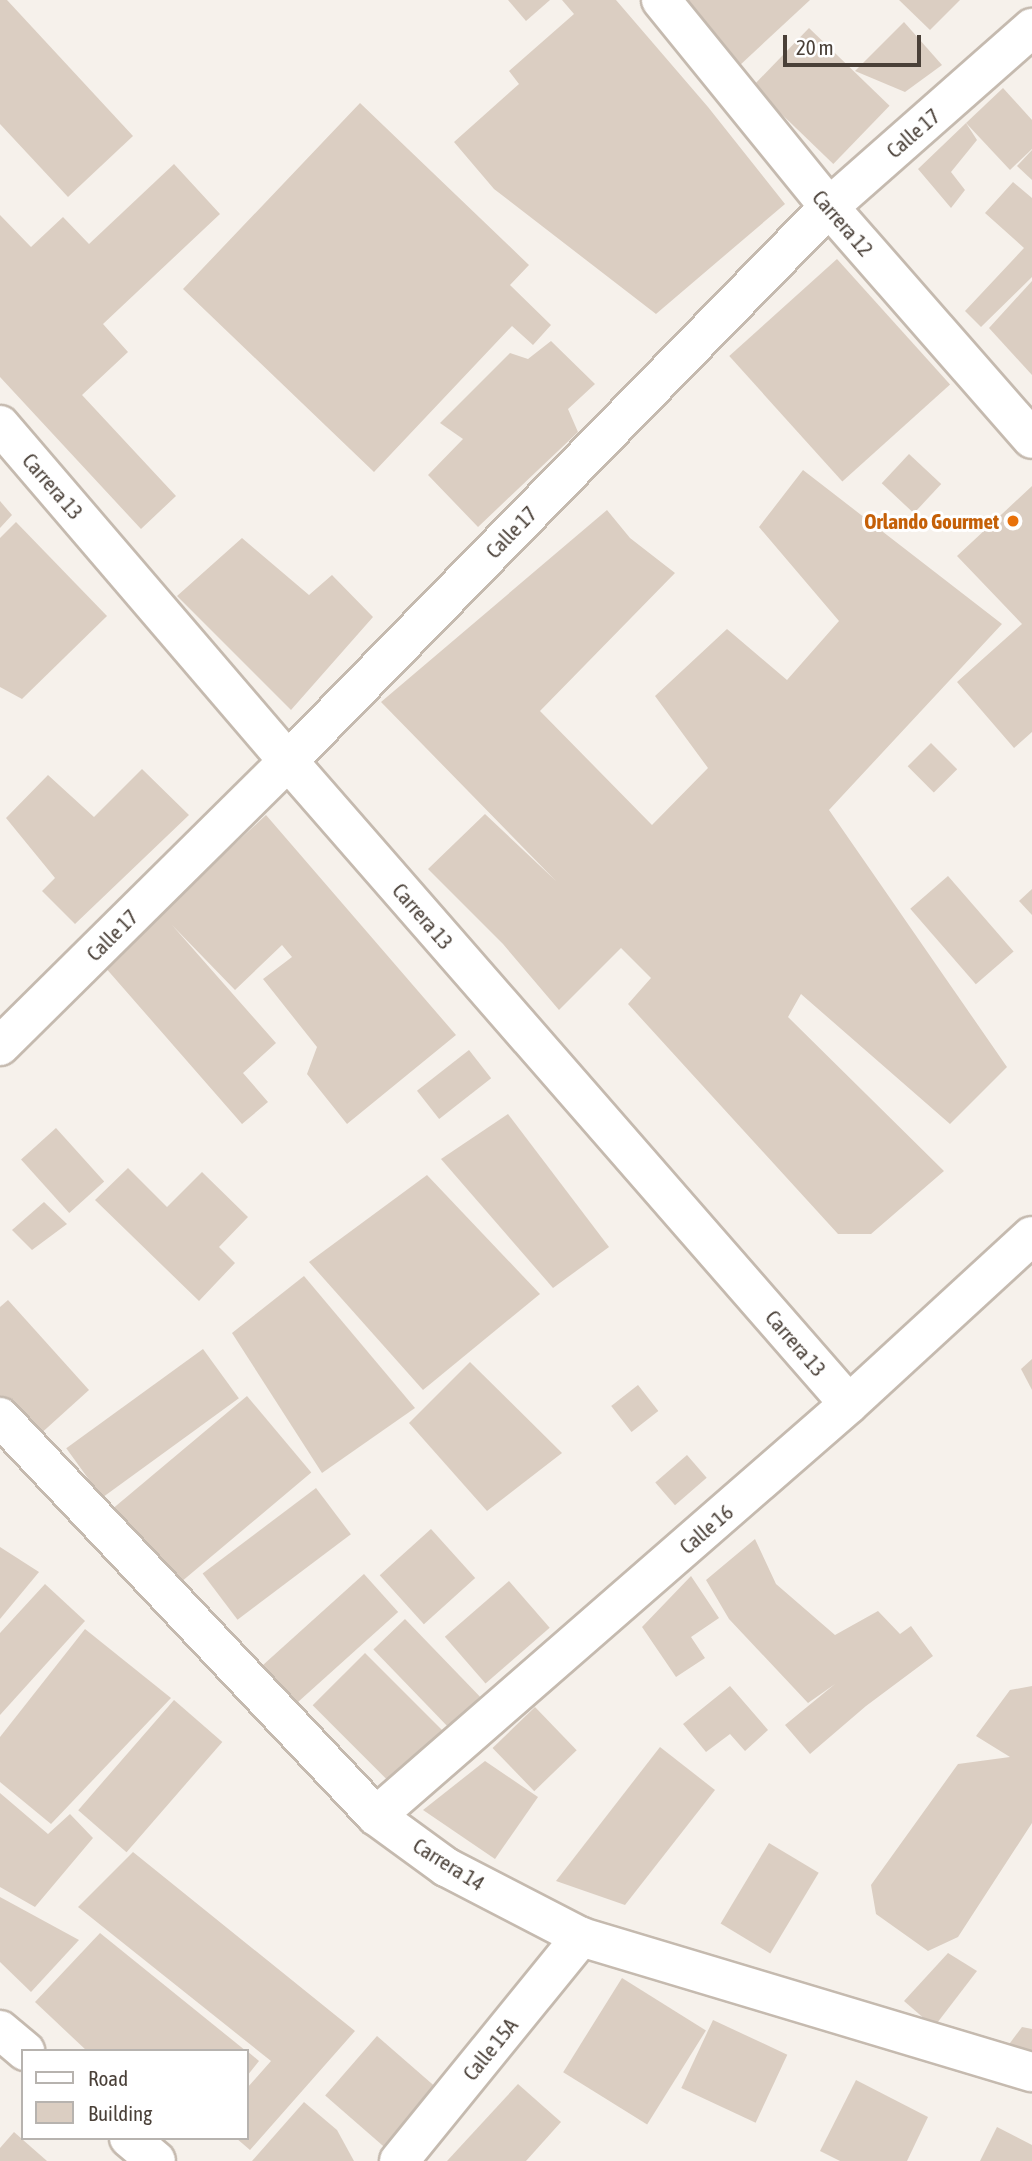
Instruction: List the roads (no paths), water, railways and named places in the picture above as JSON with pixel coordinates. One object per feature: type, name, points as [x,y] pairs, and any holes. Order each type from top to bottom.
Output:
[{"type":"street","name":"Carrera 12","points":[[661,0],[828,207],[1032,439]]},
{"type":"street","name":"Calle 17","points":[[0,1046],[288,761],[828,207],[1032,28]]},
{"type":"street","name":"Carrera 13","points":[[0,425],[288,761],[849,1404]]},
{"type":"street","name":"Calle 16","points":[[376,1816],[849,1404],[1032,1236]]},
{"type":"street","name":"Carrera 14","points":[[3,1422],[376,1816],[446,1867],[580,1937],[1032,2072]]},
{"type":"street","name":"Calle 15A","points":[[398,2161],[580,1937]]},
{"type":"street","points":[[0,2030],[23,2049]]},
{"type":"street","points":[[131,2140],[156,2161]]},
{"type":"place","name":"Orlando Gourmet","points":[[1013,521]]}]
